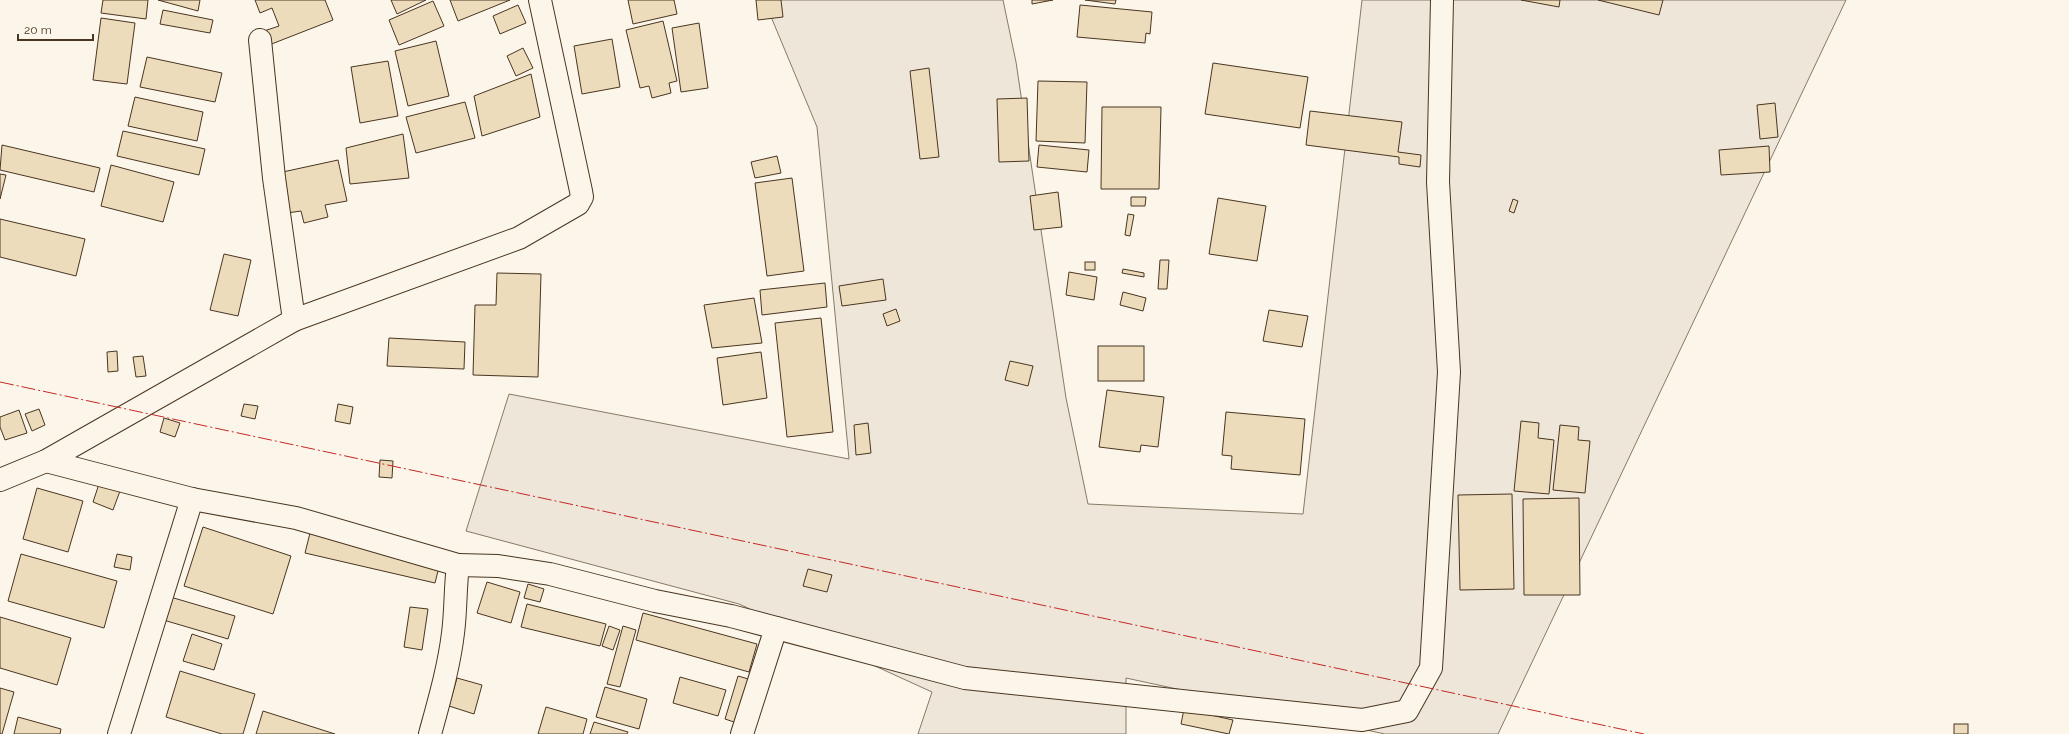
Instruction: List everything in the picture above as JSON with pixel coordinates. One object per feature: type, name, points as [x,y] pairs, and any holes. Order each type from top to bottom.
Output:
[{"type":"street","points":[[0,480],[46,461],[294,320],[519,238],[578,204],[582,197],[582,191],[540,0]]},
{"type":"street","points":[[46,461],[192,499],[296,518],[458,566],[498,566],[550,574],[655,601],[731,616],[965,678],[1362,720],[1407,711],[1431,668],[1450,372],[1438,182],[1442,0]]},
{"type":"street","points":[[260,40],[274,178],[294,320]]},
{"type":"street","points":[[119,734],[192,499]]},
{"type":"street","points":[[430,734],[442,690],[454,632],[455,590],[458,566]]},
{"type":"street","points":[[742,734],[776,628]]},
{"type":"shaded area","points":[[764,0],[1003,0],[1016,62],[1066,398],[1088,504],[1303,514],[1362,0],[1846,0],[1498,734],[1385,734],[1126,678],[1126,734],[918,734],[932,692],[739,604],[466,531],[509,394],[849,459],[817,127]]},
{"type":"building","points":[[103,0],[148,0],[146,19],[101,13]]},
{"type":"building","points":[[158,0],[200,0],[198,11]]},
{"type":"building","points":[[255,0],[325,0],[333,20],[269,45],[264,31],[279,26],[272,8],[260,13]]},
{"type":"building","points":[[391,0],[426,0],[397,14]]},
{"type":"building","points":[[450,0],[510,0],[458,21]]},
{"type":"building","points":[[628,0],[674,0],[677,14],[633,24]]},
{"type":"building","points":[[756,0],[781,0],[783,17],[758,20]]},
{"type":"building","points":[[1032,0],[1053,0],[1032,4]]},
{"type":"building","points":[[1085,0],[1116,0],[1115,4]]},
{"type":"building","points":[[1521,0],[1560,0],[1559,7]]},
{"type":"building","points":[[1598,0],[1663,0],[1659,15]]},
{"type":"building","points":[[433,1],[444,26],[399,45],[389,20]]},
{"type":"building","points":[[518,5],[526,23],[500,34],[493,16]]},
{"type":"building","points":[[1080,5],[1152,12],[1150,34],[1146,33],[1145,43],[1077,37]]},
{"type":"building","points":[[163,10],[213,20],[210,33],[160,24]]},
{"type":"building","points":[[101,18],[135,23],[127,84],[93,80]]},
{"type":"building","points":[[663,21],[677,81],[669,83],[671,93],[652,98],[649,86],[640,88],[626,30]]},
{"type":"building","points":[[699,23],[708,88],[681,92],[672,28]]},
{"type":"building","points":[[612,39],[620,87],[582,94],[574,46]]},
{"type":"building","points":[[436,41],[449,96],[408,106],[395,51]]},
{"type":"building","points":[[523,48],[533,68],[516,76],[507,56]]},
{"type":"building","points":[[147,57],[222,73],[215,102],[140,87]]},
{"type":"building","points":[[388,61],[398,116],[360,123],[351,67]]},
{"type":"building","points":[[1213,63],[1308,77],[1300,128],[1205,114]]},
{"type":"building","points":[[929,68],[939,157],[920,159],[910,71]]},
{"type":"building","points":[[531,74],[540,117],[482,136],[474,96]]},
{"type":"building","points":[[1038,81],[1087,82],[1085,143],[1036,141]]},
{"type":"building","points":[[135,97],[203,112],[197,141],[128,126]]},
{"type":"building","points":[[1027,98],[1029,161],[999,162],[997,99]]},
{"type":"building","points":[[465,102],[475,138],[416,153],[406,117]]},
{"type":"building","points":[[1775,103],[1778,137],[1760,139],[1757,105]]},
{"type":"building","points":[[1102,107],[1161,107],[1159,189],[1101,189]]},
{"type":"building","points":[[1310,111],[1402,122],[1398,152],[1421,155],[1420,167],[1399,164],[1399,157],[1306,145]]},
{"type":"building","points":[[123,131],[205,149],[199,175],[117,156]]},
{"type":"building","points":[[403,134],[409,178],[350,184],[346,148]]},
{"type":"building","points":[[2,145],[100,168],[94,192],[0,170]]},
{"type":"building","points":[[1039,145],[1089,150],[1087,172],[1037,167]]},
{"type":"building","points":[[1769,146],[1770,172],[1721,175],[1719,150]]},
{"type":"building","points":[[777,156],[781,173],[755,178],[751,162]]},
{"type":"building","points":[[338,160],[347,201],[325,205],[328,217],[304,223],[301,211],[287,213],[278,173]]},
{"type":"building","points":[[111,165],[174,182],[163,222],[101,206]]},
{"type":"building","points":[[0,174],[6,175],[0,199]]},
{"type":"building","points":[[792,178],[804,271],[767,276],[755,183]]},
{"type":"building","points":[[1058,192],[1062,227],[1034,230],[1030,196]]},
{"type":"building","points":[[1131,197],[1146,197],[1145,206],[1131,206]]},
{"type":"building","points":[[1218,198],[1266,206],[1257,261],[1209,254]]},
{"type":"building","points":[[1513,199],[1518,201],[1514,213],[1509,211]]},
{"type":"building","points":[[1128,214],[1134,215],[1130,236],[1125,235]]},
{"type":"building","points":[[0,219],[85,239],[76,276],[0,257]]},
{"type":"building","points":[[224,254],[251,260],[238,316],[210,310]]},
{"type":"building","points":[[1160,260],[1169,260],[1167,289],[1158,289]]},
{"type":"building","points":[[1085,262],[1095,262],[1095,270],[1085,270]]},
{"type":"building","points":[[1123,269],[1144,273],[1144,277],[1122,273]]},
{"type":"building","points":[[1069,272],[1097,277],[1094,300],[1066,295]]},
{"type":"building","points":[[497,273],[541,274],[538,377],[473,375],[475,305],[496,305]]},
{"type":"building","points":[[883,279],[886,300],[842,306],[839,286]]},
{"type":"building","points":[[825,283],[827,307],[762,315],[760,290]]},
{"type":"building","points":[[1123,292],[1146,298],[1143,311],[1120,305]]},
{"type":"building","points":[[754,298],[762,343],[712,348],[704,305]]},
{"type":"building","points":[[896,309],[900,321],[887,326],[883,314]]},
{"type":"building","points":[[1269,310],[1308,316],[1302,347],[1263,341]]},
{"type":"building","points":[[821,318],[833,432],[787,437],[775,323]]},
{"type":"building","points":[[389,338],[465,342],[464,369],[387,366]]},
{"type":"building","points":[[1098,346],[1144,346],[1144,381],[1098,381]]},
{"type":"building","points":[[117,351],[118,371],[108,372],[107,352]]},
{"type":"building","points":[[761,352],[767,398],[723,405],[717,358]]},
{"type":"building","points":[[143,356],[146,376],[136,377],[133,357]]},
{"type":"building","points":[[1010,361],[1033,366],[1028,386],[1005,380]]},
{"type":"building","points":[[1107,390],[1164,397],[1158,447],[1141,445],[1140,452],[1099,447]]},
{"type":"building","points":[[244,404],[258,406],[255,419],[241,416]]},
{"type":"building","points":[[338,404],[353,407],[350,424],[335,421]]},
{"type":"building","points":[[39,409],[45,425],[32,431],[25,414]]},
{"type":"building","points":[[19,410],[27,433],[5,440],[0,427],[0,417]]},
{"type":"building","points":[[1226,412],[1305,419],[1300,475],[1231,469],[1232,456],[1222,455]]},
{"type":"building","points":[[164,418],[180,423],[175,437],[160,432]]},
{"type":"building","points":[[1521,421],[1539,423],[1538,438],[1554,440],[1549,494],[1514,491]]},
{"type":"building","points":[[868,423],[871,453],[856,455],[854,425]]},
{"type":"building","points":[[1560,425],[1579,427],[1578,440],[1590,441],[1585,493],[1553,490]]},
{"type":"building","points":[[380,460],[393,461],[392,478],[379,477]]},
{"type":"building","points":[[99,484],[120,491],[113,510],[93,502]]},
{"type":"building","points":[[37,488],[83,501],[68,552],[23,539]]},
{"type":"building","points":[[1512,494],[1514,589],[1460,590],[1458,495]]},
{"type":"building","points":[[1579,498],[1580,595],[1524,595],[1523,499]]},
{"type":"building","points":[[203,527],[291,556],[273,614],[184,586]]},
{"type":"building","points":[[311,529],[441,559],[435,583],[305,553]]},
{"type":"building","points":[[21,554],[117,581],[104,628],[8,601]]},
{"type":"building","points":[[117,554],[132,557],[130,570],[114,567]]},
{"type":"building","points":[[808,569],[832,575],[827,592],[803,586]]},
{"type":"building","points":[[487,582],[520,592],[511,623],[477,613]]},
{"type":"building","points":[[528,584],[544,589],[540,602],[524,598]]},
{"type":"building","points":[[167,596],[235,616],[228,639],[160,619]]},
{"type":"building","points":[[527,604],[606,624],[600,646],[521,627]]},
{"type":"building","points":[[410,607],[428,609],[422,650],[404,647]]},
{"type":"building","points":[[643,613],[757,644],[749,672],[636,640]]},
{"type":"building","points":[[0,617],[71,638],[57,685],[0,668]]},
{"type":"building","points":[[609,626],[620,630],[613,650],[602,646]]},
{"type":"building","points":[[623,626],[636,630],[620,687],[607,684]]},
{"type":"building","points":[[192,634],[222,644],[214,670],[183,661]]},
{"type":"building","points":[[180,671],[255,694],[243,734],[222,734],[166,717]]},
{"type":"building","points":[[738,676],[752,680],[740,724],[725,719]]},
{"type":"building","points":[[680,677],[726,690],[718,716],[673,703]]},
{"type":"building","points":[[457,678],[482,685],[474,714],[449,706]]},
{"type":"building","points":[[605,687],[647,699],[639,729],[596,717]]},
{"type":"building","points":[[0,688],[14,692],[2,734],[0,734]]},
{"type":"building","points":[[546,707],[587,719],[583,734],[538,734]]},
{"type":"building","points":[[1184,709],[1233,720],[1229,734],[1181,724]]},
{"type":"building","points":[[263,711],[335,734],[256,734]]},
{"type":"building","points":[[18,717],[61,729],[60,734],[14,734]]},
{"type":"building","points":[[594,722],[628,732],[627,734],[590,734]]},
{"type":"building","points":[[1954,724],[1968,724],[1968,734],[1954,734]]},
{"type":"power","points":[[0,382],[1644,734]]}]
